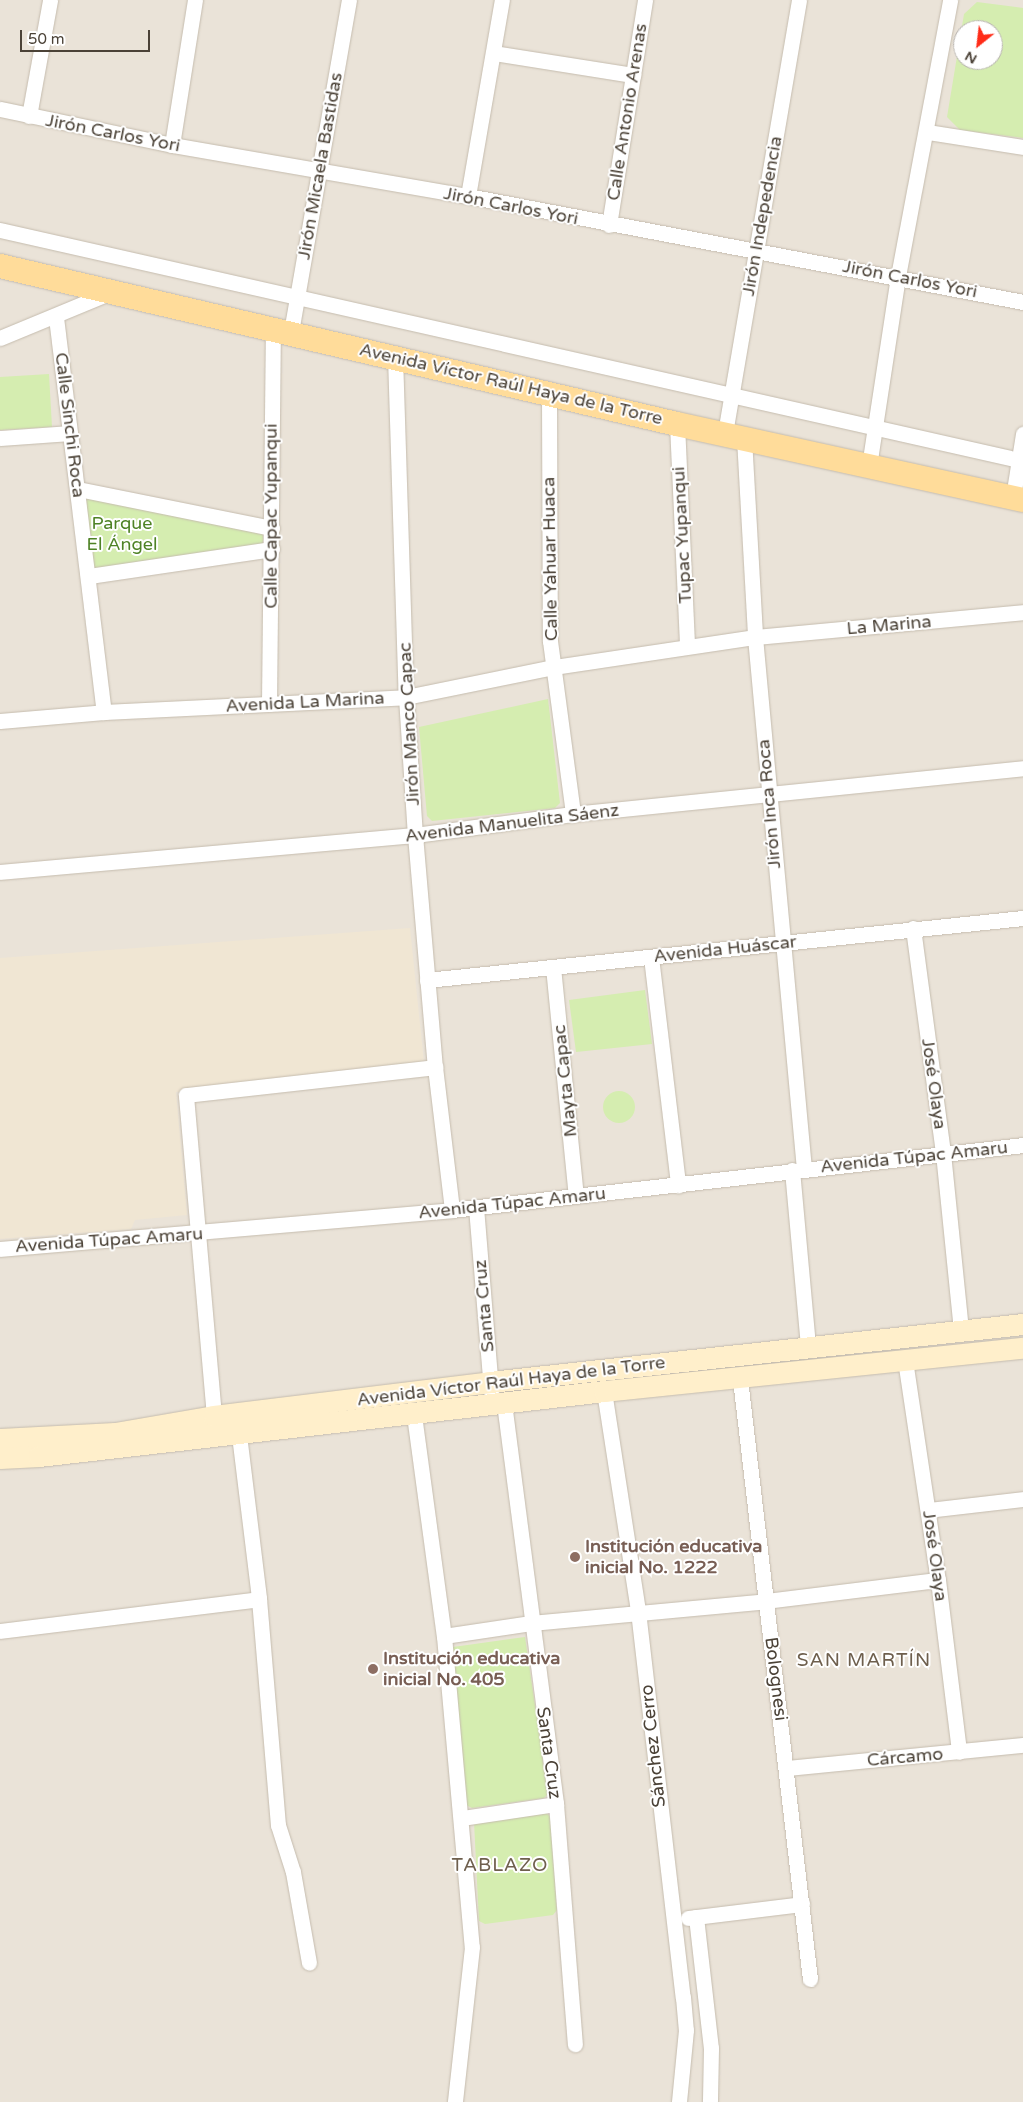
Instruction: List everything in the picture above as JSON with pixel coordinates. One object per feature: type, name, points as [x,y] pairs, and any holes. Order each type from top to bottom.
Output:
[{"type":"main road","name":"Avenida Víctor Raúl Haya de la Torre","points":[[0,266],[395,356],[677,424],[1018,498]]},
{"type":"main road","name":"Avenida Víctor Raúl Haya de la Torre","points":[[0,1439],[115,1433],[214,1416],[490,1382],[1023,1324]]},
{"type":"main road","name":"Avenida Víctor Raúl Haya de la Torre","points":[[0,1458],[239,1435],[604,1391],[740,1379],[1023,1348]]},
{"type":"street","points":[[29,116],[50,0]]},
{"type":"street","points":[[172,145],[195,0]]},
{"type":"street","name":"Jirón Micaela Bastidas","points":[[282,330],[298,295],[348,0]]},
{"type":"street","points":[[468,196],[502,0]]},
{"type":"street","name":"Calle Antonio Arenas","points":[[609,225],[645,0]]},
{"type":"street","name":"Jirón Indepedencia","points":[[734,435],[731,396],[799,0]]},
{"type":"street","points":[[869,466],[898,276],[928,132],[950,0]]},
{"type":"street","points":[[494,53],[633,74]]},
{"type":"street","name":"Jirón Carlos Yori","points":[[0,109],[172,145],[320,173],[468,196],[609,225],[898,276],[1023,302]]},
{"type":"street","points":[[928,132],[1023,147]]},
{"type":"street","points":[[0,230],[298,295],[731,396],[875,426],[1021,461]]},
{"type":"street","points":[[0,338],[56,317],[111,292]]},
{"type":"street","name":"Calle Sinchi Roca","points":[[56,317],[89,576],[104,712]]},
{"type":"street","name":"Calle Capac Yupanqui","points":[[269,704],[272,528],[282,330]]},
{"type":"street","name":"Jirón Manco Capac","points":[[395,356],[406,697],[415,835],[435,1067],[452,1210]]},
{"type":"street","name":"Calle Yahuar Huaca","points":[[549,394],[548,602],[554,668],[573,814]]},
{"type":"street","name":"Tupac Yupanqui","points":[[677,424],[687,646]]},
{"type":"street","points":[[0,438],[70,433]]},
{"type":"street","points":[[1018,498],[1023,434]]},
{"type":"street","name":"Jirón Inca Roca","points":[[734,435],[783,943],[808,1346]]},
{"type":"street","points":[[78,489],[272,528]]},
{"type":"street","points":[[89,576],[272,549]]},
{"type":"street","name":"La Marina","points":[[754,637],[1023,612]]},
{"type":"street","name":"Avenida La Marina","points":[[0,721],[104,712],[406,697],[554,668],[754,637]]},
{"type":"street","name":"Avenida Manuelita Sáenz","points":[[0,872],[415,835],[573,814],[1023,768]]},
{"type":"street","name":"Avenida Huáscar","points":[[427,980],[1023,918]]},
{"type":"street","name":"José Olaya","points":[[913,928],[943,1153],[961,1330]]},
{"type":"street","points":[[651,957],[678,1185]]},
{"type":"street","name":"Mayta Capac","points":[[552,967],[576,1196]]},
{"type":"street","points":[[214,1416],[186,1095],[435,1067]]},
{"type":"street","name":"Avenida Túpac Amaru","points":[[0,1249],[197,1234],[452,1210],[1023,1145]]},
{"type":"street","name":"Santa Cruz","points":[[476,1207],[490,1382],[498,1404],[556,1804],[575,2044]]},
{"type":"street","name":"José Olaya","points":[[905,1360],[938,1580],[959,1752]]},
{"type":"street","name":"Bolognesi","points":[[740,1379],[787,1768],[810,1980]]},
{"type":"street","name":"Sánchez Cerro","points":[[604,1391],[638,1611],[686,2030],[679,2102]]},
{"type":"street","points":[[414,1415],[444,1636],[462,1818],[472,1947],[455,2102]]},
{"type":"street","points":[[239,1435],[260,1599],[278,1824],[293,1872],[310,1962]]},
{"type":"street","points":[[928,1510],[1023,1499]]},
{"type":"street","points":[[444,1636],[531,1623],[638,1611],[766,1601],[938,1580]]},
{"type":"street","points":[[0,1630],[260,1599]]},
{"type":"street","name":"Cárcamo","points":[[787,1768],[1023,1745]]},
{"type":"street","points":[[462,1818],[556,1804]]},
{"type":"street","points":[[674,1919],[802,1904]]},
{"type":"street","points":[[696,1917],[711,2048],[710,2102]]},
{"type":"shaded area","points":[[0,0],[1023,0],[1023,2102],[0,2102]]},
{"type":"shaded area","points":[[410,928],[424,1063],[176,1092],[187,1215],[135,1220],[131,1229],[0,1239],[0,958]]},
{"type":"green space","points":[[977,2],[1023,8],[1023,138],[960,130],[947,117],[955,70],[1003,70],[1003,20],[963,20],[964,14]]},
{"type":"green space","points":[[49,374],[52,427],[0,430],[0,377]]},
{"type":"green space","name":"Parque El Ángel","points":[[85,495],[263,531],[263,546],[93,569]]},
{"type":"green space","points":[[548,699],[560,803],[555,808],[432,821],[427,816],[419,727]]},
{"type":"green space","points":[[645,990],[652,1044],[576,1052],[569,1000]]},
{"type":"green space","points":[[619,1091],[625,1092],[630,1096],[634,1101],[634,1113],[630,1118],[625,1122],[619,1123],[613,1122],[608,1118],[604,1113],[603,1107],[604,1101],[608,1096],[613,1092]]},
{"type":"green space","points":[[525,1637],[548,1794],[544,1798],[472,1808],[466,1805],[453,1647]]},
{"type":"green space","points":[[546,1813],[551,1817],[557,1910],[553,1915],[485,1924],[479,1921],[474,1822]]},
{"type":"place","name":"Institución educativa inicial No. 1222","points":[[575,1557]]},
{"type":"place","name":"Institución educativa inicial No. 405","points":[[373,1669]]},
{"type":"district","name":"SAN MARTÍN","points":[[864,1661]]},
{"type":"district","name":"TABLAZO","points":[[500,1866]]}]
